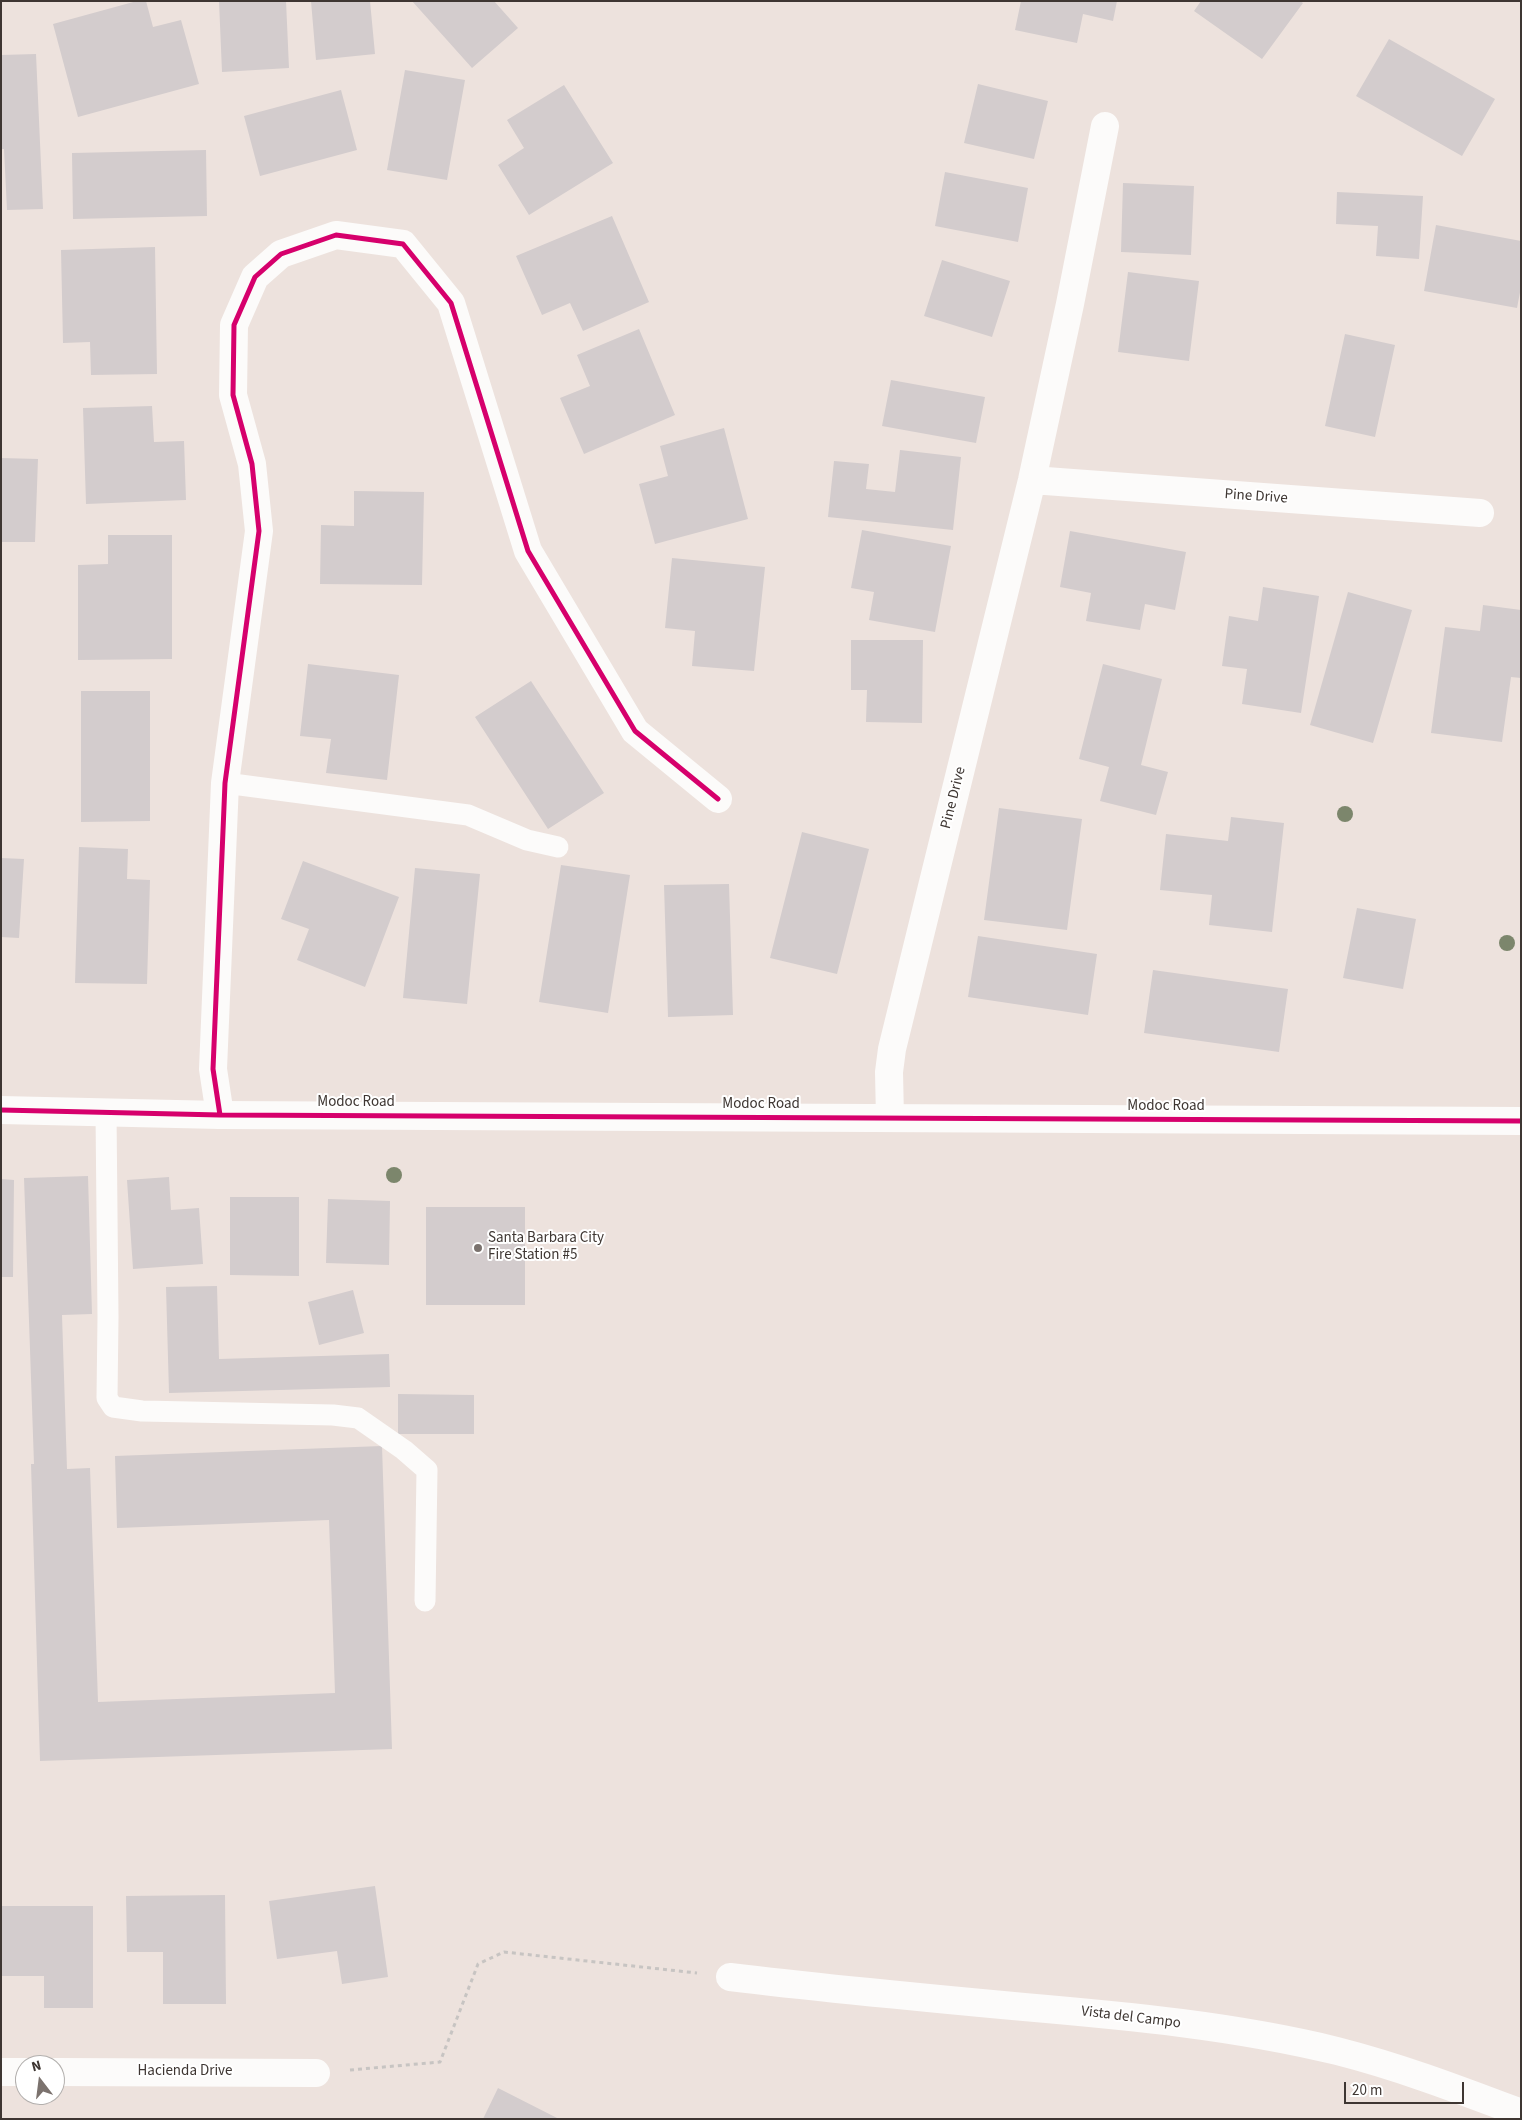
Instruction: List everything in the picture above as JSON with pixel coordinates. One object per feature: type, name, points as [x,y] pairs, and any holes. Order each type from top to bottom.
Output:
[{"type":"street","name":"Pine Drive","points":[[890,1118],[889,1072],[892,1049],[1032,480],[1070,304],[1105,126]]},
{"type":"street","points":[[220,1115],[213,1069],[225,783],[260,531],[252,464],[233,395],[234,324],[254,278],[281,254],[336,235],[403,244],[450,303],[528,552],[635,731],[718,800]]},
{"type":"street","name":"Pine Drive","points":[[1032,480],[1480,513]]},
{"type":"street","name":"Modoc Road","points":[[1,1110],[220,1115],[1521,1121]]},
{"type":"street","name":"Vista del Campo","points":[[730,1977],[827,1989],[1096,2013],[1228,2030],[1336,2051],[1442,2082],[1521,2113]]},
{"type":"street","points":[[1,2072],[15,2072]]},
{"type":"street","name":"Hacienda Drive","points":[[65,2072],[316,2073]]},
{"type":"lane","points":[[225,783],[468,815],[527,840],[558,847]]},
{"type":"lane","points":[[106,1112],[107,1398],[114,1407],[142,1411],[334,1415],[358,1418],[404,1450],[427,1470],[424,1601]]},
{"type":"path","points":[[316,2073],[440,2062],[478,1964],[504,1952],[730,1977]]},
{"type":"building","points":[[137,1],[146,1],[153,27],[181,20],[199,84],[78,117],[53,24]]},
{"type":"building","points":[[219,1],[286,1],[289,68],[222,72]]},
{"type":"building","points":[[311,1],[370,1],[375,54],[316,60]]},
{"type":"building","points":[[412,1],[494,1],[518,28],[472,68]]},
{"type":"building","points":[[1021,1],[1117,1],[1113,21],[1083,14],[1077,43],[1015,30]]},
{"type":"building","points":[[1201,1],[1300,1],[1303,3],[1262,59],[1194,11]]},
{"type":"building","points":[[1389,39],[1495,99],[1462,156],[1356,96]]},
{"type":"building","points":[[36,54],[43,209],[7,210],[4,149],[1,149],[1,55]]},
{"type":"building","points":[[405,70],[465,80],[447,180],[387,170]]},
{"type":"building","points":[[978,84],[1048,101],[1034,159],[964,143]]},
{"type":"building","points":[[564,85],[613,163],[529,215],[498,165],[524,148],[507,120]]},
{"type":"building","points":[[341,90],[357,150],[260,176],[244,116]]},
{"type":"building","points":[[206,150],[207,216],[73,219],[72,153]]},
{"type":"building","points":[[945,172],[1028,188],[1018,242],[935,226]]},
{"type":"building","points":[[1123,183],[1194,186],[1191,255],[1121,252]]},
{"type":"building","points":[[1337,192],[1423,196],[1419,259],[1376,256],[1378,226],[1336,224]]},
{"type":"building","points":[[612,216],[649,302],[583,331],[570,303],[542,315],[516,256]]},
{"type":"building","points":[[1436,225],[1521,241],[1521,287],[1517,308],[1424,291]]},
{"type":"building","points":[[155,247],[157,374],[91,375],[90,342],[63,343],[61,250]]},
{"type":"building","points":[[942,260],[1010,281],[992,337],[924,316]]},
{"type":"building","points":[[1128,272],[1199,281],[1189,361],[1118,352]]},
{"type":"building","points":[[639,329],[675,415],[584,454],[560,398],[590,386],[577,355]]},
{"type":"building","points":[[1345,334],[1395,345],[1375,437],[1325,426]]},
{"type":"building","points":[[891,380],[985,397],[976,443],[882,426]]},
{"type":"building","points":[[152,406],[154,442],[184,441],[186,500],[86,504],[83,408]]},
{"type":"building","points":[[724,428],[748,519],[655,544],[639,484],[668,476],[660,446]]},
{"type":"building","points":[[900,450],[961,457],[953,530],[828,517],[834,461],[869,464],[866,489],[895,492]]},
{"type":"building","points":[[1,458],[38,459],[35,542],[1,542]]},
{"type":"building","points":[[354,491],[424,492],[422,585],[320,584],[321,525],[354,526]]},
{"type":"building","points":[[862,530],[951,546],[935,632],[869,620],[874,592],[851,588]]},
{"type":"building","points":[[1070,531],[1186,552],[1175,610],[1145,604],[1140,630],[1086,621],[1091,593],[1060,587]]},
{"type":"building","points":[[108,535],[172,535],[172,659],[78,660],[78,565],[108,564]]},
{"type":"building","points":[[672,558],[765,567],[754,671],[692,666],[695,631],[665,628]]},
{"type":"building","points":[[1263,587],[1319,596],[1301,713],[1242,704],[1247,669],[1222,666],[1229,616],[1258,621]]},
{"type":"building","points":[[1348,592],[1412,610],[1373,743],[1310,725]]},
{"type":"building","points":[[1483,605],[1521,610],[1521,678],[1511,677],[1502,742],[1431,733],[1445,627],[1480,631]]},
{"type":"building","points":[[851,640],[923,640],[922,723],[866,722],[867,690],[851,690]]},
{"type":"building","points":[[308,664],[399,675],[387,780],[326,773],[331,739],[300,736]]},
{"type":"building","points":[[1103,664],[1162,679],[1141,765],[1168,772],[1156,815],[1100,801],[1109,767],[1079,759]]},
{"type":"building","points":[[531,681],[604,793],[548,829],[475,717]]},
{"type":"building","points":[[81,691],[150,691],[150,821],[81,822]]},
{"type":"building","points":[[999,808],[1082,819],[1067,930],[984,920]]},
{"type":"building","points":[[1231,817],[1284,823],[1272,932],[1209,925],[1212,895],[1160,890],[1166,834],[1228,841]]},
{"type":"building","points":[[802,832],[869,849],[837,974],[770,958]]},
{"type":"building","points":[[79,847],[128,849],[127,879],[150,880],[147,984],[75,983]]},
{"type":"building","points":[[1,858],[24,859],[19,938],[1,937]]},
{"type":"building","points":[[303,861],[399,897],[365,987],[297,960],[309,929],[281,919]]},
{"type":"building","points":[[561,865],[630,875],[608,1013],[539,1002]]},
{"type":"building","points":[[415,868],[480,874],[467,1004],[403,998]]},
{"type":"building","points":[[729,884],[733,1015],[668,1017],[664,885]]},
{"type":"building","points":[[1357,908],[1416,919],[1403,989],[1343,978]]},
{"type":"building","points":[[978,936],[1097,954],[1088,1015],[968,997]]},
{"type":"building","points":[[1153,970],[1288,989],[1279,1052],[1144,1033]]},
{"type":"building","points":[[88,1176],[92,1314],[62,1315],[67,1469],[90,1468],[98,1702],[335,1693],[329,1520],[117,1528],[115,1456],[382,1446],[392,1749],[40,1761],[31,1464],[34,1464],[24,1178]]},
{"type":"building","points":[[169,1177],[171,1210],[199,1208],[203,1264],[133,1269],[127,1180]]},
{"type":"building","points":[[1,1179],[14,1180],[13,1277],[1,1277]]},
{"type":"building","points":[[230,1197],[299,1197],[299,1276],[230,1275]]},
{"type":"building","points":[[328,1199],[390,1201],[389,1265],[326,1263]]},
{"type":"building","points":[[426,1207],[525,1207],[525,1305],[426,1305]]},
{"type":"building","points":[[217,1286],[219,1359],[389,1354],[390,1387],[169,1393],[166,1287]]},
{"type":"building","points":[[353,1290],[364,1333],[319,1345],[308,1302]]},
{"type":"building","points":[[398,1394],[474,1395],[474,1434],[398,1434]]},
{"type":"building","points":[[375,1886],[388,1977],[342,1984],[337,1951],[277,1959],[269,1901]]},
{"type":"building","points":[[225,1895],[226,2004],[163,2004],[163,1952],[127,1952],[126,1896]]},
{"type":"building","points":[[1,1906],[93,1906],[93,2008],[44,2008],[44,1976],[1,1976]]},
{"type":"building","points":[[498,2088],[559,2119],[483,2119]]},
{"type":"cycle path","points":[[220,1115],[213,1069],[225,783],[259,531],[252,464],[233,395],[234,325],[255,277],[281,254],[336,235],[403,244],[451,303],[528,551],[635,731],[718,799]]},
{"type":"cycle path","points":[[1,1110],[220,1115],[1521,1121]]},
{"type":"place","name":"Santa Barbara City Fire Station #5","points":[[478,1248]]}]
